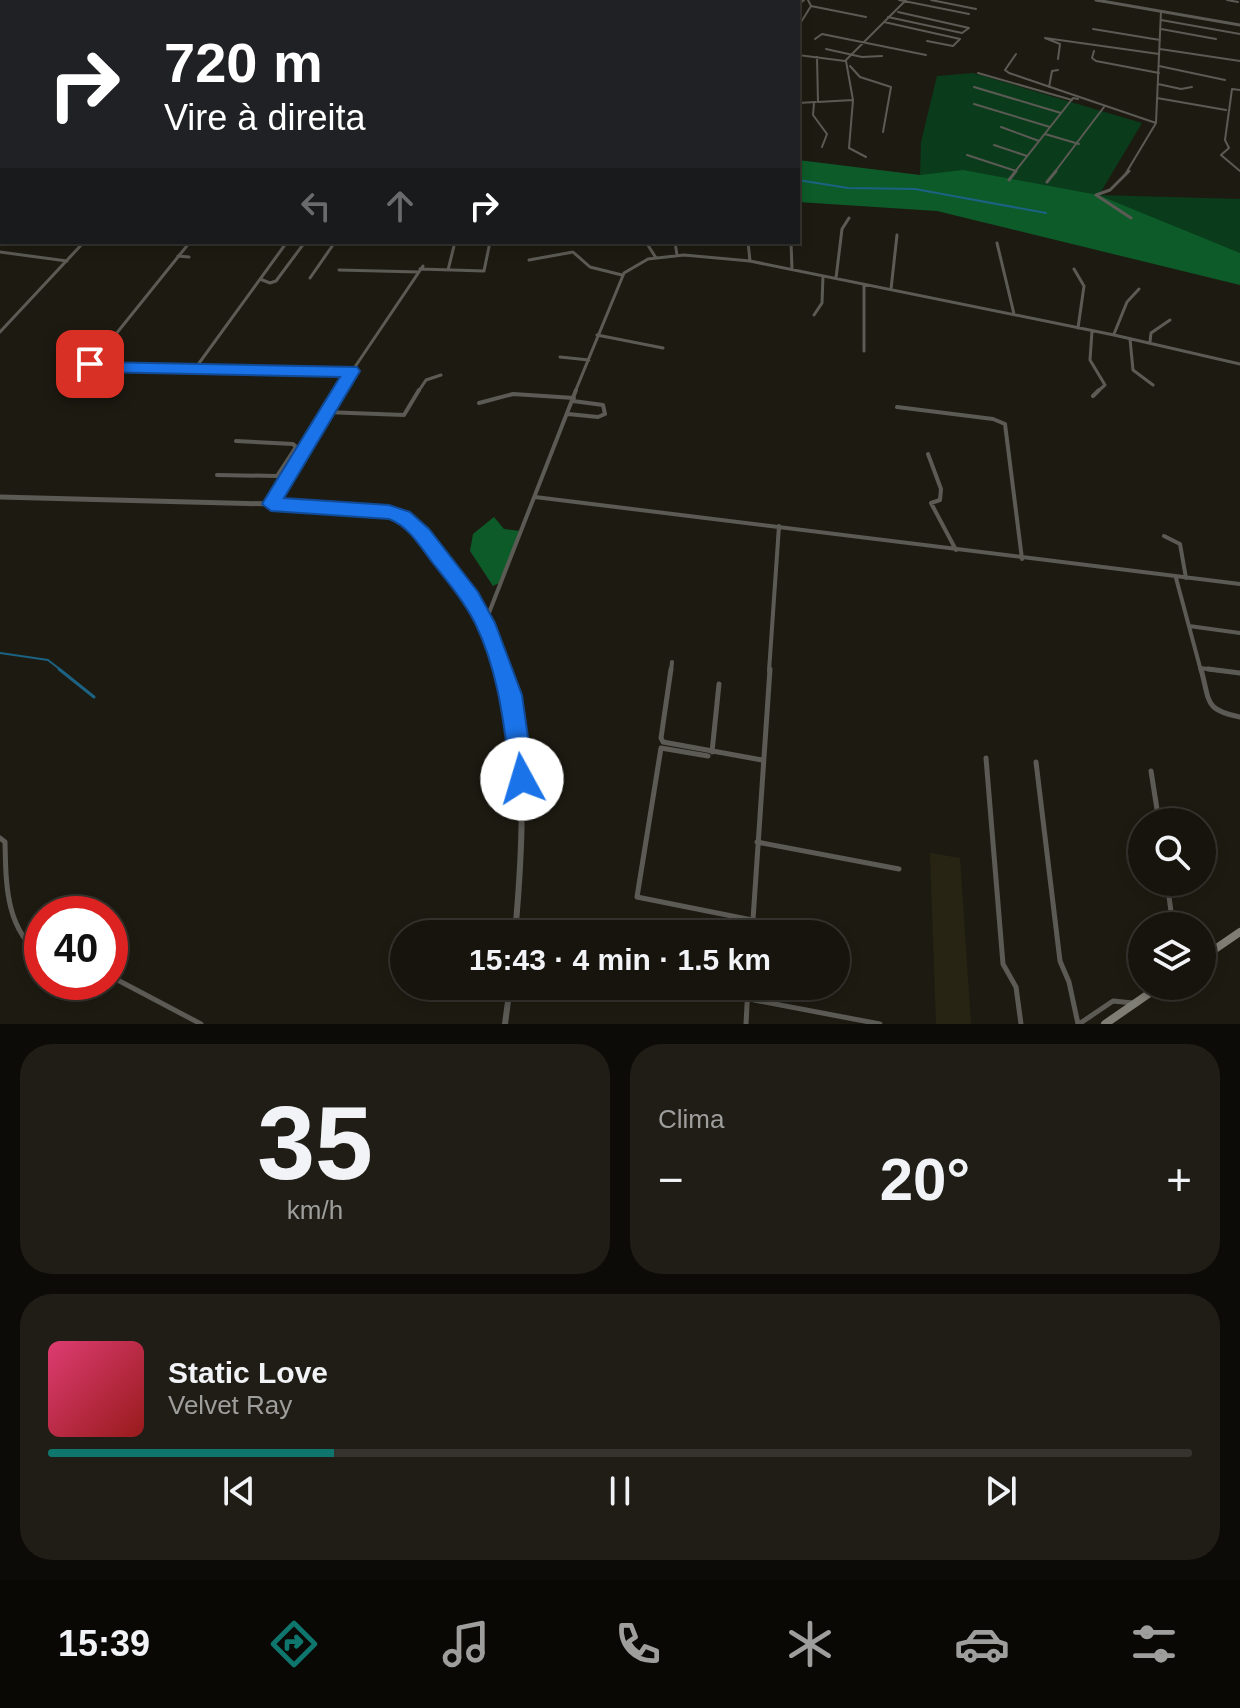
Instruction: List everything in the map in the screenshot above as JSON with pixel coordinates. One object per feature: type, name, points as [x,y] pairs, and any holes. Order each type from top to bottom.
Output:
[{"type":"main road","points":[[1216,948],[1240,932]]},
{"type":"main road","points":[[1105,1024],[1139,1000]]},
{"type":"street","points":[[806,0],[811,6],[866,17]]},
{"type":"street","points":[[899,0],[969,14]]},
{"type":"street","points":[[866,157],[849,148],[853,100],[847,62],[905,0]]},
{"type":"street","points":[[931,0],[976,9]]},
{"type":"street","points":[[1096,0],[1240,25]]},
{"type":"street","points":[[1131,218],[1096,195],[1110,190],[1131,170],[1156,123],[1161,29],[1159,0]]},
{"type":"street","points":[[1227,0],[1238,2]]},
{"type":"street","points":[[800,24],[811,6]]},
{"type":"street","points":[[888,17],[961,33],[969,28],[898,12]]},
{"type":"street","points":[[1161,20],[1240,34]]},
{"type":"street","points":[[884,22],[960,39],[953,46],[927,41]]},
{"type":"street","points":[[1093,29],[1160,40]]},
{"type":"street","points":[[1161,29],[1216,39]]},
{"type":"street","points":[[815,39],[822,34],[926,55]]},
{"type":"street","points":[[1058,59],[1060,44],[1046,37],[1159,54]]},
{"type":"street","points":[[826,49],[882,56]]},
{"type":"street","points":[[1160,49],[1240,61]]},
{"type":"street","points":[[1094,51],[1092,58],[1096,61],[1159,73]]},
{"type":"street","points":[[1016,54],[1005,71],[1156,123]]},
{"type":"street","points":[[800,55],[847,62],[860,77],[891,87],[883,132]]},
{"type":"street","points":[[817,57],[813,115],[827,134],[822,147]]},
{"type":"street","points":[[1159,66],[1225,80]]},
{"type":"street","points":[[1049,87],[1052,72],[1058,70]]},
{"type":"street","points":[[978,73],[1119,110]]},
{"type":"street","points":[[1158,84],[1181,89],[1192,87]]},
{"type":"street","points":[[974,87],[1061,113]]},
{"type":"street","points":[[1240,90],[1232,89],[1225,140],[1229,148],[1221,155],[1240,171]]},
{"type":"street","points":[[1157,98],[1227,110]]},
{"type":"street","points":[[800,103],[853,100]]},
{"type":"street","points":[[1009,180],[1072,100]]},
{"type":"street","points":[[974,104],[1050,127]]},
{"type":"street","points":[[1047,182],[1079,144],[1104,107]]},
{"type":"street","points":[[1001,127],[1039,141]]},
{"type":"street","points":[[1045,134],[1079,144]]},
{"type":"street","points":[[994,145],[1027,156]]},
{"type":"street","points":[[967,155],[1016,171]]},
{"type":"street","points":[[836,278],[842,229],[849,218]]},
{"type":"street","points":[[891,290],[897,235]]},
{"type":"street","points":[[997,243],[1014,315]]},
{"type":"street","points":[[0,332],[82,244]]},
{"type":"street","points":[[188,244],[90,364],[95,367],[352,371]]},
{"type":"street","points":[[197,367],[286,244]]},
{"type":"street","points":[[260,279],[270,283],[276,281],[304,244]]},
{"type":"street","points":[[310,278],[334,244]]},
{"type":"street","points":[[448,270],[454,244]]},
{"type":"street","points":[[339,270],[484,271],[490,244]]},
{"type":"street","points":[[647,244],[656,258]]},
{"type":"street","points":[[675,244],[677,256]]},
{"type":"street","points":[[748,244],[750,261]]},
{"type":"street","points":[[791,244],[792,269]]},
{"type":"street","points":[[0,252],[67,261]]},
{"type":"street","points":[[529,260],[573,252],[588,266],[622,275]]},
{"type":"street","points":[[178,256],[189,257]]},
{"type":"street","points":[[485,623],[622,275],[635,264],[677,256],[723,256],[1114,335],[1240,364]]},
{"type":"street","points":[[271,504],[325,412],[420,269]]},
{"type":"street","points":[[1074,269],[1084,286],[1078,328]]},
{"type":"street","points":[[814,315],[822,303],[823,276]]},
{"type":"street","points":[[864,284],[864,351]]},
{"type":"street","points":[[1114,335],[1127,302],[1139,289]]},
{"type":"street","points":[[1150,343],[1151,333],[1170,320]]},
{"type":"street","points":[[1092,331],[1090,360],[1105,385],[1093,396]]},
{"type":"street","points":[[597,335],[663,348]]},
{"type":"street","points":[[1130,339],[1133,370],[1153,385]]},
{"type":"street","points":[[560,357],[589,360]]},
{"type":"street","points":[[325,412],[404,415],[426,380],[441,375]]},
{"type":"street","points":[[479,403],[504,394],[573,399],[601,403],[606,407],[605,414],[598,417],[568,414]]},
{"type":"street","points":[[897,407],[993,419],[1005,424],[1022,559]]},
{"type":"street","points":[[217,475],[273,477],[282,472],[296,451],[293,444],[236,441]]},
{"type":"street","points":[[928,454],[941,489],[940,500],[931,503],[956,550]]},
{"type":"street","points":[[290,460],[296,461]]},
{"type":"street","points":[[0,497],[373,509],[404,517],[452,573],[485,623],[511,695],[521,758],[523,851],[516,920]]},
{"type":"street","points":[[535,497],[1240,584]]},
{"type":"street","points":[[762,760],[661,748],[637,897],[752,920],[779,526]]},
{"type":"street","points":[[1164,536],[1180,544],[1186,578]]},
{"type":"street","points":[[1176,577],[1213,711],[1240,717]]},
{"type":"street","points":[[1189,626],[1240,633]]},
{"type":"street","points":[[672,662],[661,740],[669,745],[710,754]]},
{"type":"street","points":[[1200,668],[1240,673]]},
{"type":"street","points":[[710,754],[719,684]]},
{"type":"street","points":[[986,758],[1003,964],[1016,987],[1021,1024]]},
{"type":"street","points":[[1036,762],[1060,961],[1069,982],[1079,1024],[1113,1001],[1135,1003]]},
{"type":"street","points":[[1151,771],[1157,808]]},
{"type":"street","points":[[0,838],[5,842],[6,899],[24,934]]},
{"type":"street","points":[[757,842],[899,869]]},
{"type":"street","points":[[128,985],[201,1024]]},
{"type":"street","points":[[505,1024],[508,1000]]},
{"type":"street","points":[[746,1024],[748,1000]]},
{"type":"street","points":[[753,1000],[880,1024]]},
{"type":"shaded area","points":[[930,853],[960,858],[971,1024],[936,1024]]},
{"type":"green space","points":[[973,73],[1142,123],[1099,195],[1240,199],[1240,253],[1184,232],[920,175],[921,142],[937,76]]},
{"type":"green space","points":[[800,160],[920,175],[963,170],[1098,195],[1240,253],[1240,285],[937,211],[800,202]]},
{"type":"green space","points":[[494,517],[504,529],[520,531],[501,582],[493,586],[470,551],[473,534]]},
{"type":"waterway","points":[[800,180],[848,188],[915,189],[1046,213]]},
{"type":"waterway","points":[[0,653],[48,660],[62,671]]},
{"type":"waterway","points":[[59,669],[94,697]]},
{"type":"route","points":[[90,364],[95,367],[352,371],[271,504],[389,512],[404,517],[422,535],[471,598],[485,623],[511,695],[522,779]]}]
